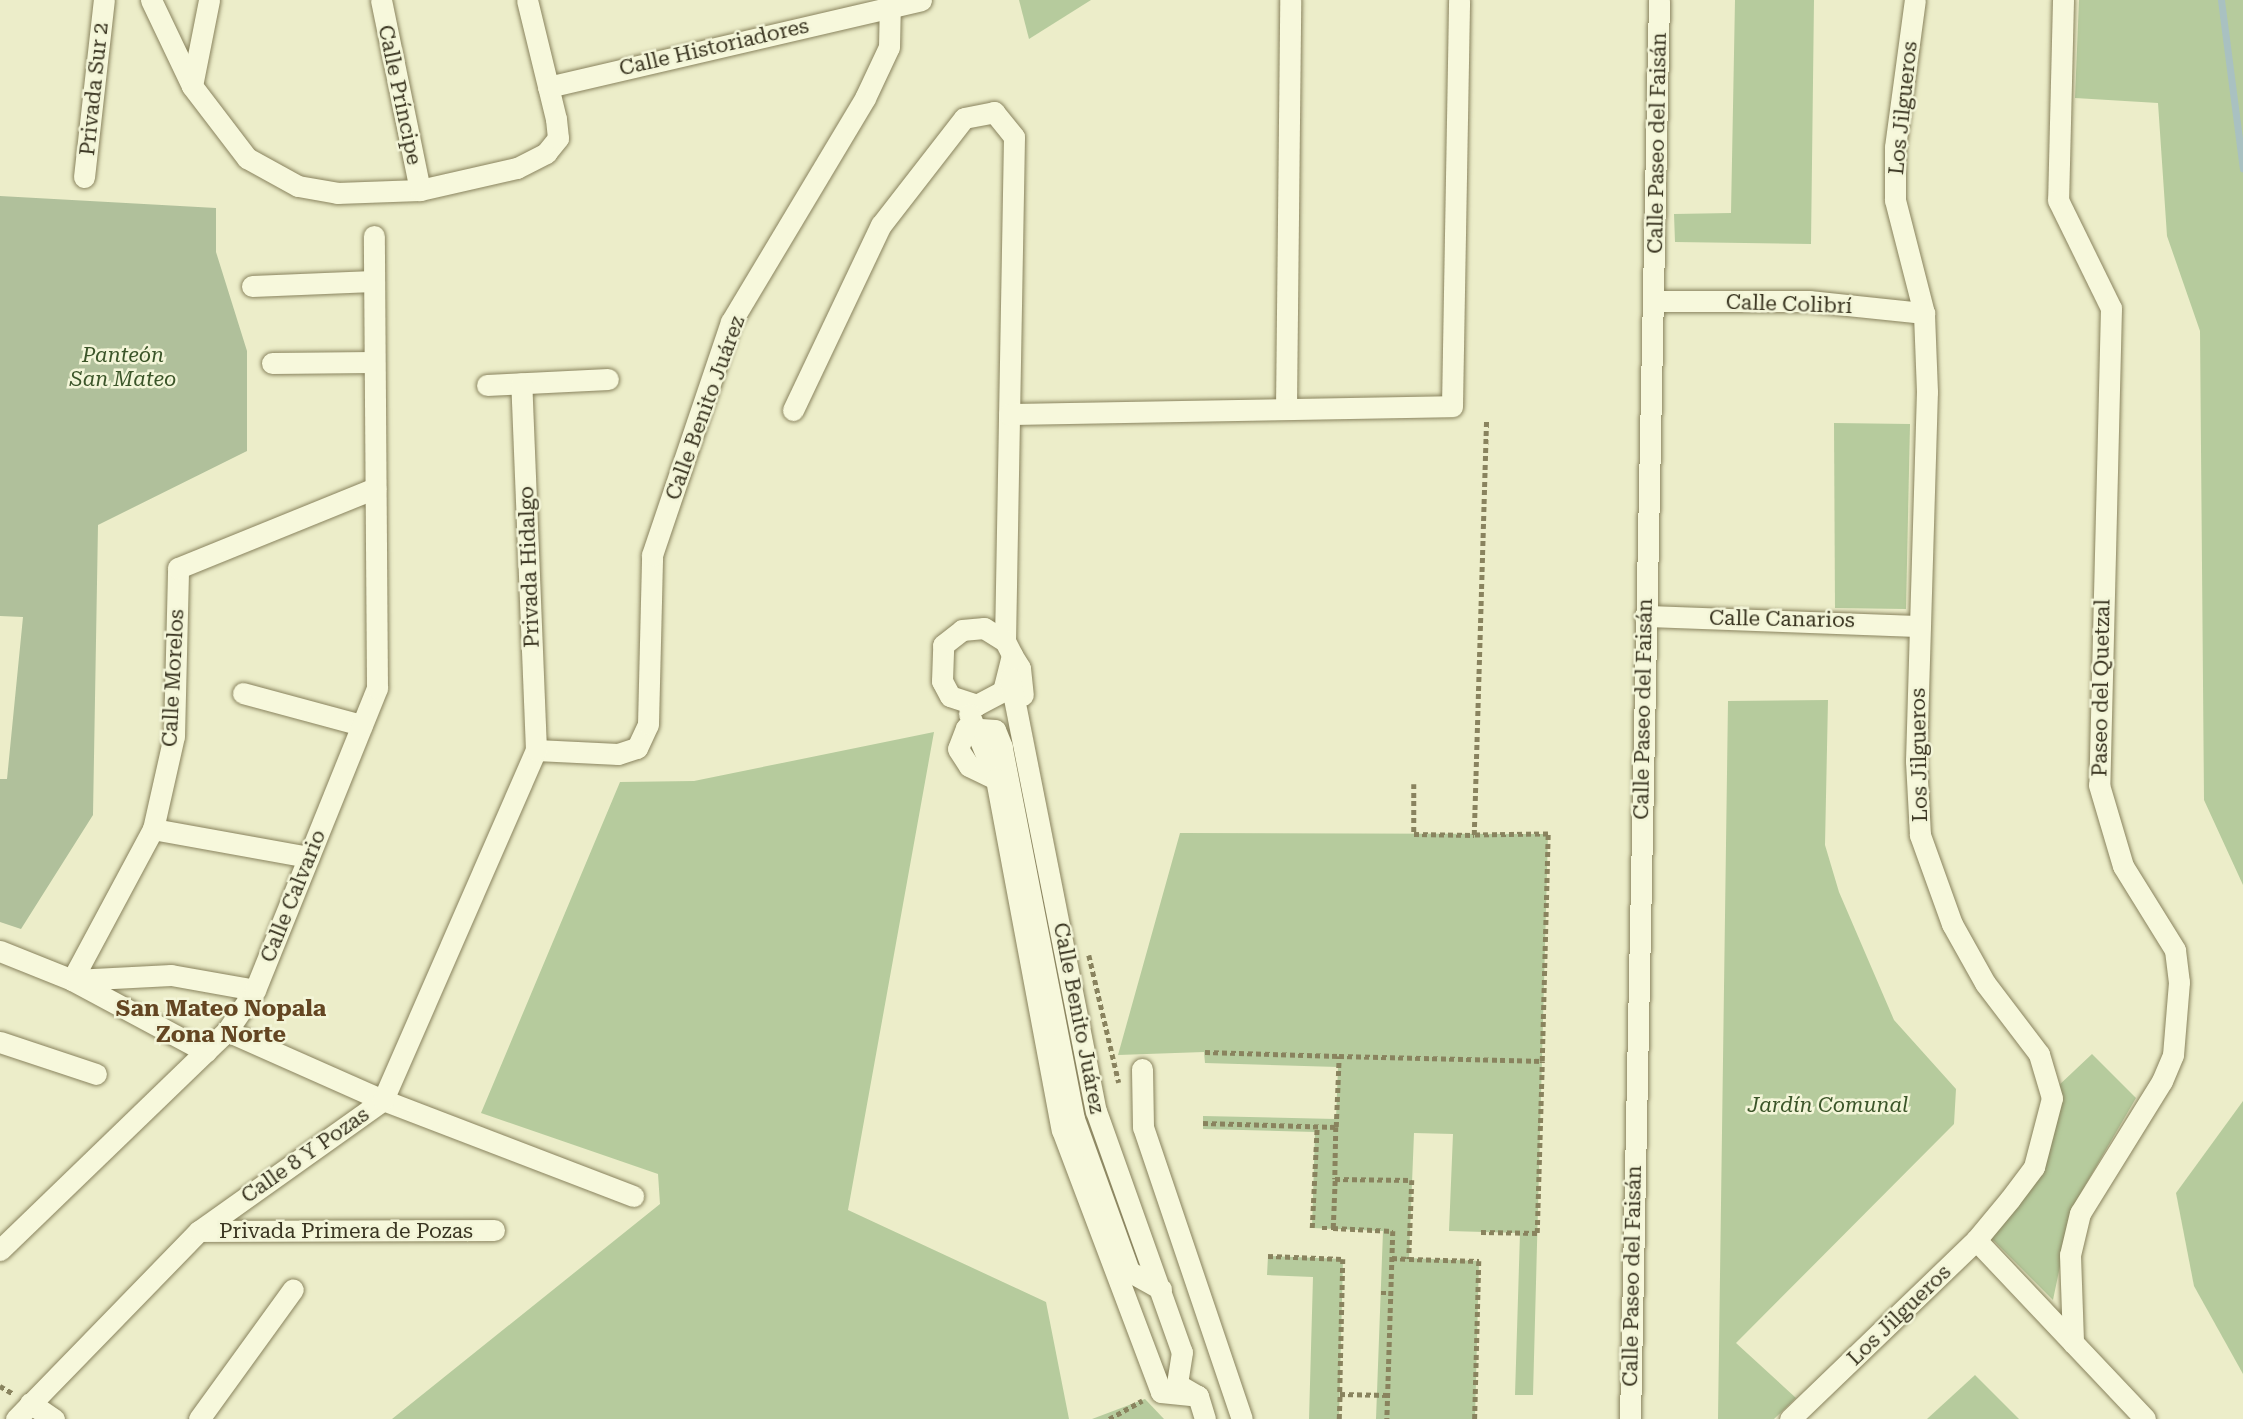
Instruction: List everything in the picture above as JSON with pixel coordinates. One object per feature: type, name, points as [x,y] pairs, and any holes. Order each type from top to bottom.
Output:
[{"type":"street","name":"Privada Sur 2","points":[[84,177],[104,0]]},
{"type":"street","points":[[151,0],[192,86],[247,158],[298,187],[337,194],[420,190],[517,168],[545,153],[558,138],[527,0]]},
{"type":"street","points":[[192,86],[209,0]]},
{"type":"street","name":"Calle Príncipe","points":[[381,0],[420,190]]},
{"type":"street","name":"Calle Historiadores","points":[[548,87],[890,3],[921,0]]},
{"type":"street","points":[[1286,408],[1290,0]]},
{"type":"street","points":[[1009,414],[1452,406],[1459,0]]},
{"type":"street","name":"Calle Paseo del Faisán","points":[[1630,1419],[1659,0]]},
{"type":"street","name":"Los Jilgueros","points":[[1790,1419],[1976,1240],[2034,1167],[2052,1098],[2039,1054],[1985,983],[1952,924],[1920,835],[1924,313],[1895,200],[1895,147],[1915,0]]},
{"type":"street","name":"Paseo del Quetzal","points":[[2063,0],[2058,200],[2110,308],[2099,785],[2123,866],[2175,950],[2179,982],[2173,1055],[2162,1081],[2080,1213],[2070,1265],[2074,1343]]},
{"type":"street","name":"Calle Benito Juárez","points":[[536,750],[618,754],[638,748],[648,724],[652,555],[732,322],[865,98],[889,47],[890,3]]},
{"type":"street","points":[[793,410],[881,225],[957,126],[977,111],[994,112],[1014,137],[1009,414],[1008,648],[1007,685],[977,705],[964,703],[950,696],[942,681],[943,645],[962,629],[984,628],[1008,648],[1046,814],[1050,871]]},
{"type":"street","name":"Calle Calvario","points":[[0,1250],[227,1031],[255,990],[377,688],[374,236]]},
{"type":"street","points":[[252,286],[373,281]]},
{"type":"street","name":"Calle Colibrí","points":[[1654,301],[1809,301],[1924,313]]},
{"type":"street","points":[[272,363],[373,362]]},
{"type":"street","points":[[487,385],[608,379]]},
{"type":"street","name":"Privada Hidalgo","points":[[521,383],[536,750]]},
{"type":"street","name":"Calle Morelos","points":[[72,980],[153,829],[174,736],[178,568],[375,488]]},
{"type":"street","name":"Calle Canarios","points":[[1645,616],[1920,626]]},
{"type":"street","name":"Calle Benito Juárez","points":[[1007,685],[1050,871],[1096,1111],[1182,1352],[1177,1384],[1198,1396],[1205,1419]]},
{"type":"street","points":[[243,693],[362,725]]},
{"type":"street","points":[[964,703],[973,726]]},
{"type":"street","points":[[1161,1289],[1129,1271],[1074,1119],[1002,747],[995,730],[973,726],[959,737],[958,749],[969,765],[996,779],[1062,1130],[1161,1392],[1198,1396]]},
{"type":"street","name":"Calle 8 Y Pozas","points":[[23,1411],[198,1231],[383,1100],[536,750]]},
{"type":"street","points":[[153,829],[308,857]]},
{"type":"street","points":[[0,951],[72,980],[206,1052]]},
{"type":"street","points":[[72,980],[171,975],[255,990]]},
{"type":"street","points":[[227,1031],[383,1100],[633,1196]]},
{"type":"street","points":[[0,1042],[96,1074]]},
{"type":"street","points":[[1142,1069],[1143,1127],[1242,1419]]},
{"type":"street","name":"Privada Primera de Pozas","points":[[198,1231],[494,1230]]},
{"type":"street","points":[[1976,1240],[2144,1419]]},
{"type":"street","points":[[199,1419],[293,1289]]},
{"type":"street","points":[[1152,1365],[1182,1352]]},
{"type":"street","points":[[23,1411],[54,1419]]},
{"type":"path","points":[[1474,835],[1486,418]]},
{"type":"path","points":[[1414,784],[1414,834],[1548,834],[1537,1233],[1481,1232]]},
{"type":"path","points":[[1088,950],[1122,1093]]},
{"type":"path","points":[[1205,1052],[1542,1061]]},
{"type":"path","points":[[1333,1228],[1339,1056]]},
{"type":"path","points":[[1203,1123],[1336,1127]]},
{"type":"path","points":[[1312,1228],[1317,1126]]},
{"type":"path","points":[[1335,1179],[1412,1180],[1409,1259]]},
{"type":"path","points":[[1322,1228],[1393,1231],[1387,1419]]},
{"type":"path","points":[[1268,1256],[1343,1259],[1339,1419]]},
{"type":"path","points":[[1392,1258],[1479,1261],[1475,1419]]},
{"type":"path","points":[[1381,1293],[1391,1293]]},
{"type":"path","points":[[1109,1419],[1161,1392]]},
{"type":"path","points":[[1340,1394],[1388,1395]]},
{"type":"green space","points":[[1019,0],[1091,0],[1029,39]]},
{"type":"green space","points":[[1735,0],[1814,0],[1811,244],[1675,242],[1674,214],[1731,213]]},
{"type":"green space","points":[[2079,0],[2243,0],[2243,885],[2204,800],[2200,331],[2167,236],[2158,103],[2075,98]]},
{"type":"green space","name":"Panteón San Mateo","points":[[0,196],[216,208],[216,252],[247,351],[247,451],[98,525],[93,815],[21,929],[0,922],[0,779],[7,779],[23,617],[0,616]]},
{"type":"green space","points":[[1834,423],[1910,424],[1906,609],[1835,608]]},
{"type":"green space","name":"Jardín Comunal","points":[[1828,700],[1825,845],[1839,892],[1894,1020],[1956,1089],[1954,1124],[1736,1343],[1796,1398],[1774,1419],[1718,1419],[1728,701]]},
{"type":"green space","points":[[934,732],[848,1210],[1046,1302],[1069,1419],[392,1419],[660,1204],[658,1174],[481,1113],[620,782],[694,781]]},
{"type":"green space","points":[[1180,833],[1548,834],[1533,1395],[1515,1395],[1520,1233],[1449,1231],[1453,1134],[1414,1133],[1409,1258],[1479,1261],[1475,1419],[1376,1419],[1383,1231],[1312,1228],[1315,1132],[1203,1129],[1203,1116],[1336,1119],[1338,1067],[1205,1063],[1204,1052],[1118,1055]]},
{"type":"green space","points":[[2092,1054],[2136,1098],[2072,1208],[2053,1300],[1987,1234],[2019,1194],[2057,1087]]},
{"type":"green space","points":[[2243,1101],[2243,1374],[2194,1286],[2176,1193]]},
{"type":"green space","points":[[1268,1256],[1343,1259],[1339,1419],[1309,1419],[1313,1277],[1267,1275]]},
{"type":"green space","points":[[1975,1375],[2019,1419],[1927,1419]]},
{"type":"green space","points":[[1145,1399],[1164,1419],[1092,1419]]},
{"type":"waterway","points":[[2221,0],[2243,169]]},
{"type":"district","name":"San Mateo Nopala Zona Norte","points":[[221,1022]]}]
